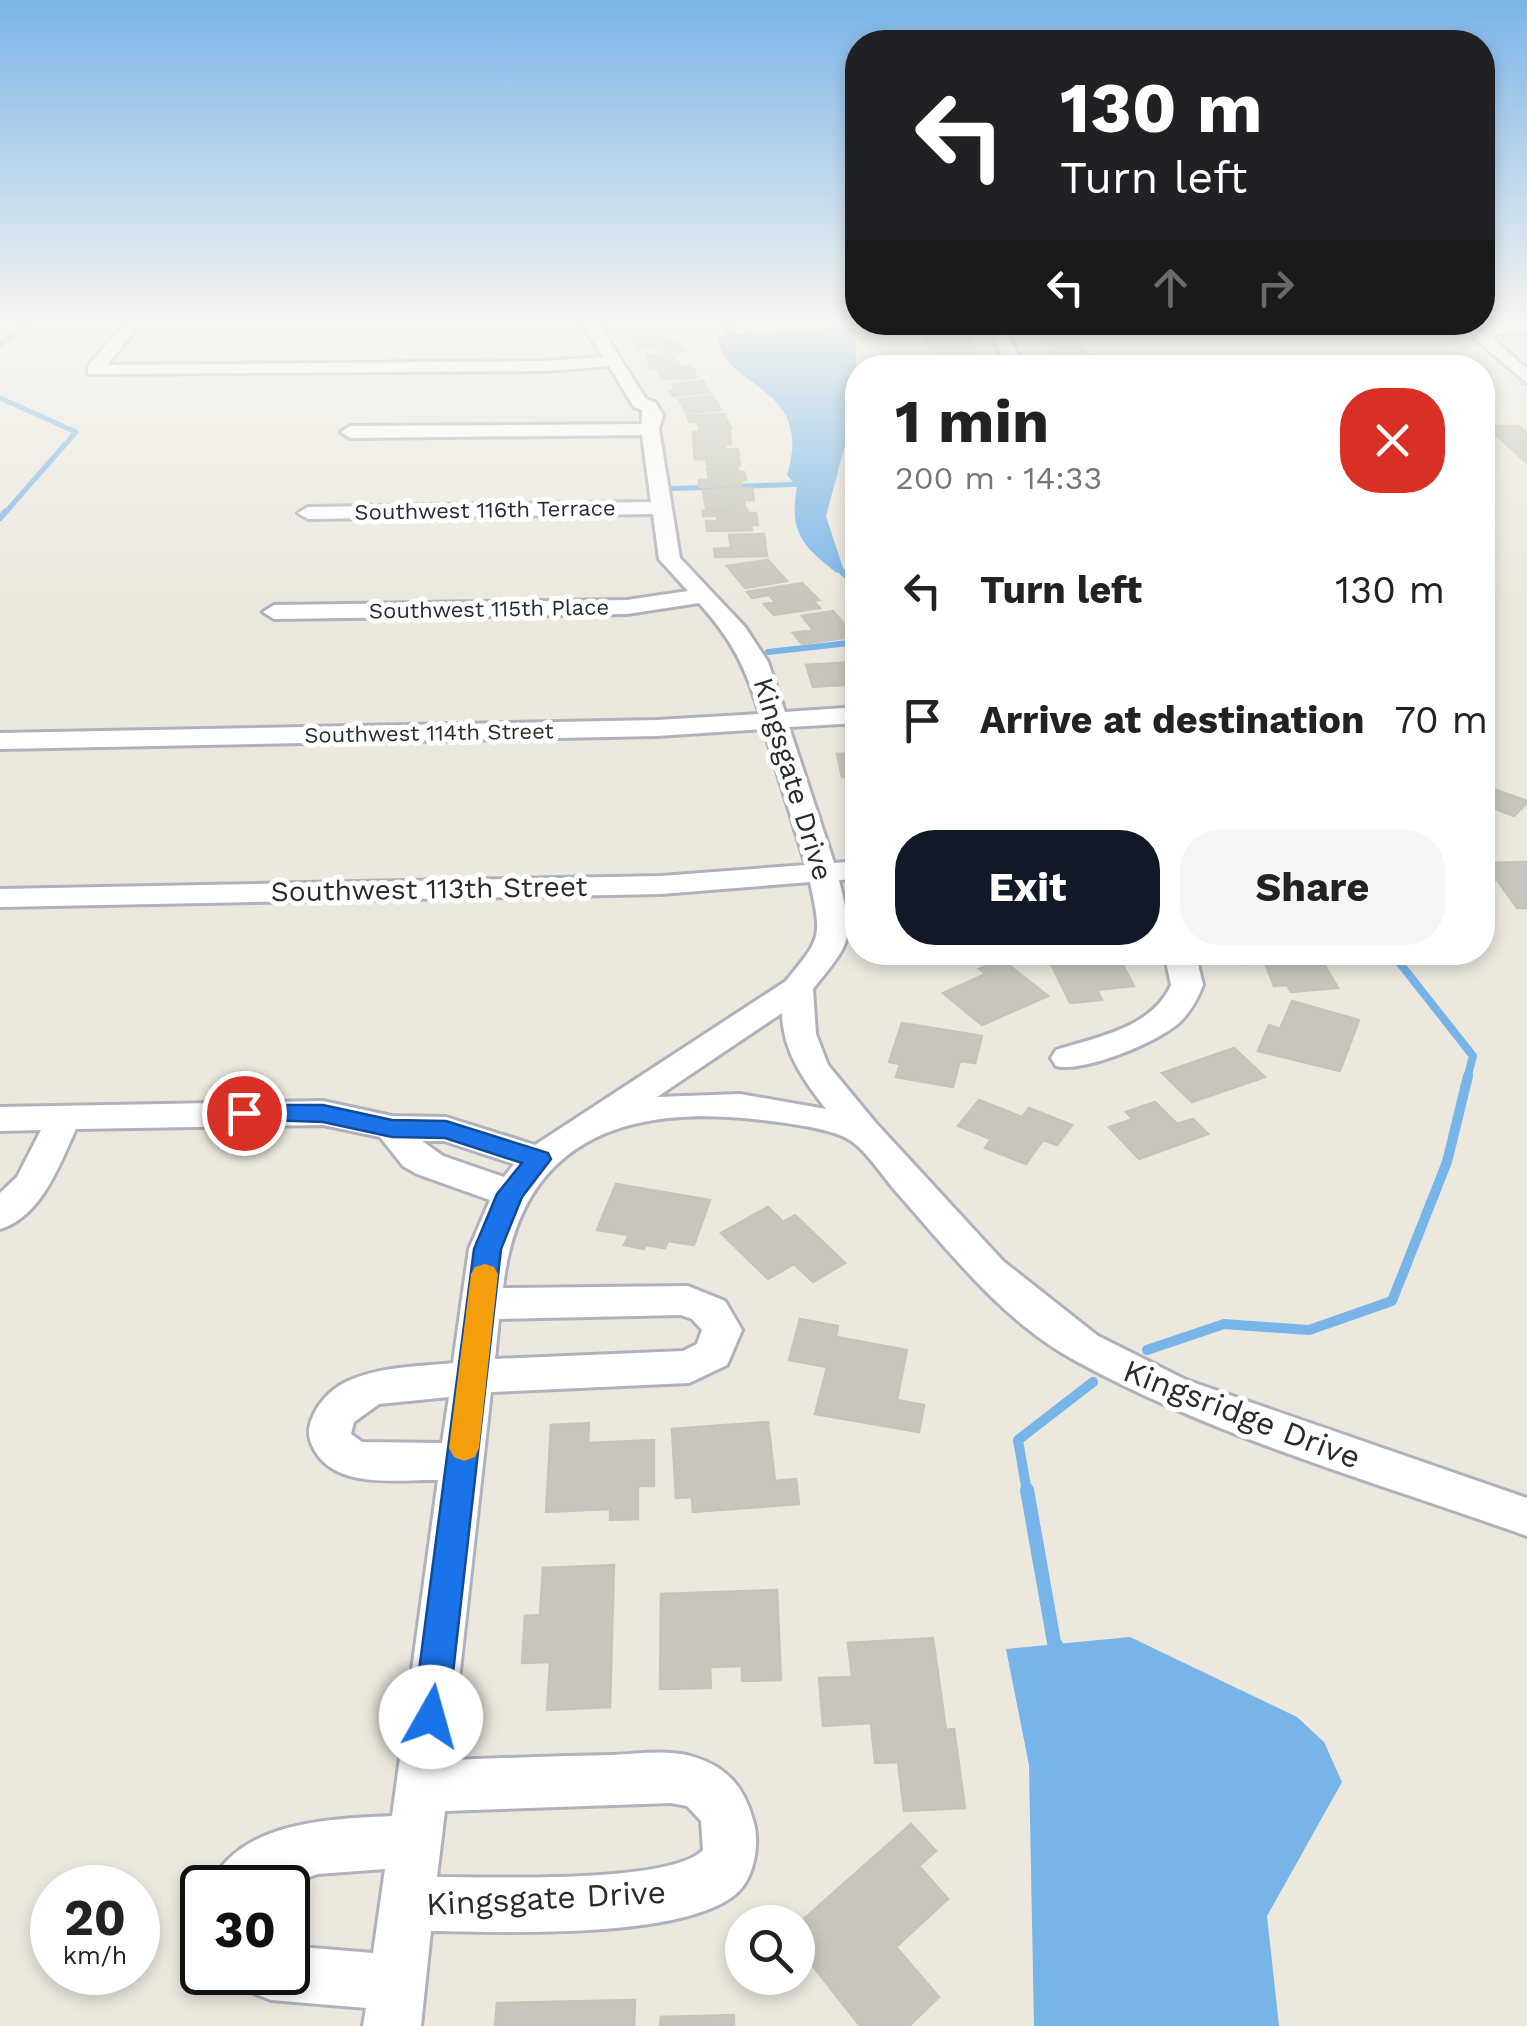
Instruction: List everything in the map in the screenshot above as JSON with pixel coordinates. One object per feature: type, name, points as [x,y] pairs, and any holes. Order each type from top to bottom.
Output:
[{"type":"street","points":[[350,432],[646,417]]},
{"type":"street","name":"Kingsgate Drive","points":[[310,1982],[394,2005],[488,1249],[510,1194],[539,1159],[797,988],[832,946],[840,872],[747,644],[670,559],[646,417]]},
{"type":"street","name":"Southwest 116th Terrace","points":[[308,514],[662,508]]},
{"type":"street","name":"Southwest 115th Place","points":[[274,612],[608,608],[704,596]]},
{"type":"street","name":"Southwest 114th Street","points":[[0,741],[605,729],[845,716]]},
{"type":"street","name":"Southwest 113th Street","points":[[0,898],[661,885],[840,872]]},
{"type":"street","points":[[1068,1058],[1159,1023],[1172,1014],[1187,985],[1182,965]]},
{"type":"street","name":"Kingsridge Drive","points":[[797,988],[796,1019],[804,1052],[862,1131],[1022,1302],[1116,1366],[1208,1406],[1527,1517]]},
{"type":"street","points":[[601,1118],[663,1106],[719,1102],[789,1110],[862,1131]]},
{"type":"street","points":[[3,1125],[65,1117],[323,1113],[392,1128],[446,1129],[539,1159]]},
{"type":"street","points":[[0,1216],[25,1194],[65,1117]]},
{"type":"street","points":[[392,1128],[416,1157],[430,1165],[510,1194]]},
{"type":"street","points":[[462,1462],[356,1460],[342,1454],[330,1423],[340,1406],[356,1393],[473,1376],[690,1367],[713,1354],[722,1330],[712,1311],[700,1303],[681,1300],[481,1304]]},
{"type":"street","name":"Kingsgate Drive","points":[[407,1904],[671,1893],[704,1884],[721,1871],[728,1853],[730,1834],[724,1811],[714,1793],[699,1783],[671,1778],[422,1786]]},
{"type":"street","points":[[257,1865],[276,1856],[415,1841]]},
{"type":"water","points":[[785,417],[845,417],[845,445],[826,516],[844,571],[837,573],[815,554],[797,527],[797,487],[787,475],[792,445]]},
{"type":"water","points":[[1130,1637],[1297,1717],[1324,1742],[1342,1782],[1267,1916],[1279,2026],[1034,2026],[1029,1765],[1006,1649]]},
{"type":"building","points":[[687,417],[725,417],[731,428],[700,430],[697,421],[689,422]]},
{"type":"building","points":[[1495,426],[1519,426],[1527,434],[1527,463],[1495,434]]},
{"type":"building","points":[[730,431],[731,444],[725,444],[725,448],[694,448],[693,432]]},
{"type":"building","points":[[738,449],[740,465],[707,465],[706,459],[695,459],[694,450]]},
{"type":"building","points":[[738,467],[746,480],[740,481],[741,486],[699,487],[699,480],[709,480],[707,468]]},
{"type":"building","points":[[752,488],[754,500],[744,500],[745,507],[706,509],[703,490]]},
{"type":"building","points":[[747,509],[748,513],[756,513],[758,525],[751,525],[752,530],[707,531],[706,521],[718,521],[717,516],[703,516],[703,511]]},
{"type":"building","points":[[764,534],[767,556],[715,557],[714,549],[731,548],[729,535]]},
{"type":"building","points":[[768,560],[787,581],[745,588],[727,566]]},
{"type":"building","points":[[802,583],[819,600],[813,601],[820,608],[774,615],[764,604],[775,602],[769,595],[752,598],[747,592]]},
{"type":"building","points":[[833,611],[845,624],[845,638],[802,644],[793,633],[813,630],[802,616]]},
{"type":"building","points":[[845,663],[845,685],[813,687],[806,665]]},
{"type":"building","points":[[837,754],[845,754],[845,777],[842,777]]},
{"type":"building","points":[[1495,790],[1527,801],[1514,816],[1495,809]]},
{"type":"building","points":[[1527,862],[1527,908],[1517,908],[1495,880],[1495,863]]},
{"type":"building","points":[[1009,965],[1048,996],[982,1025],[943,993],[986,974],[979,969]]},
{"type":"building","points":[[1051,965],[1123,965],[1134,986],[1097,990],[1102,1000],[1070,1003]]},
{"type":"building","points":[[1266,965],[1325,965],[1338,988],[1291,992],[1287,985],[1274,986]]},
{"type":"building","points":[[1292,1001],[1359,1020],[1340,1071],[1258,1051],[1269,1025],[1280,1029]]},
{"type":"building","points":[[902,1023],[982,1036],[975,1063],[960,1061],[953,1087],[896,1077],[900,1064],[889,1062]]},
{"type":"building","points":[[1234,1048],[1265,1077],[1192,1102],[1162,1073]]},
{"type":"building","points":[[979,1100],[1022,1117],[1029,1108],[1072,1125],[1057,1145],[1043,1140],[1026,1164],[985,1148],[991,1139],[958,1126]]},
{"type":"building","points":[[1155,1102],[1177,1124],[1193,1119],[1208,1134],[1139,1159],[1109,1127],[1133,1119],[1126,1112]]},
{"type":"building","points":[[616,1184],[710,1200],[694,1245],[668,1241],[665,1248],[645,1245],[644,1249],[624,1245],[629,1235],[597,1230]]},
{"type":"building","points":[[768,1207],[783,1222],[795,1215],[845,1263],[813,1282],[794,1264],[768,1279],[721,1233]]},
{"type":"building","points":[[800,1319],[838,1326],[836,1337],[907,1350],[897,1400],[924,1405],[919,1432],[815,1414],[827,1367],[789,1360]]},
{"type":"building","points":[[768,1422],[775,1481],[796,1479],[799,1504],[693,1512],[692,1497],[676,1498],[672,1429]]},
{"type":"building","points":[[589,1423],[588,1443],[654,1440],[654,1486],[638,1486],[638,1519],[610,1520],[610,1509],[546,1512],[551,1425]]},
{"type":"building","points":[[614,1565],[610,1707],[547,1710],[550,1662],[522,1663],[525,1616],[540,1615],[543,1568]]},
{"type":"building","points":[[777,1590],[781,1680],[742,1681],[742,1666],[710,1667],[711,1688],[660,1689],[661,1594]]},
{"type":"building","points":[[933,1638],[946,1730],[954,1729],[965,1808],[904,1811],[898,1762],[875,1763],[871,1723],[823,1726],[819,1678],[852,1677],[848,1643]]},
{"type":"building","points":[[911,1824],[936,1851],[919,1866],[948,1899],[896,1947],[939,1997],[909,2026],[860,2026],[815,1969],[815,1909]]},
{"type":"building","points":[[635,2000],[634,2026],[495,2026],[497,2003]]},
{"type":"building","points":[[734,2015],[734,2026],[660,2026],[661,2017]]},
{"type":"waterway","points":[[4,514],[76,432],[41,417]]},
{"type":"waterway","points":[[659,489],[806,484]]},
{"type":"waterway","points":[[0,518],[6,511]]},
{"type":"waterway","points":[[835,565],[845,575]]},
{"type":"waterway","points":[[768,652],[845,643]]},
{"type":"waterway","points":[[1401,965],[1473,1056],[1467,1079]]},
{"type":"waterway","points":[[1147,1350],[1224,1324],[1309,1330],[1392,1301],[1447,1162],[1468,1076]]},
{"type":"waterway","points":[[1027,1492],[1018,1440],[1093,1382]]},
{"type":"waterway","points":[[1027,1490],[1054,1642],[1060,1652]]},
{"type":"slow traffic","points":[[464,1448],[485,1274]]},
{"type":"route","points":[[244,1113],[323,1113],[392,1128],[446,1129],[539,1159],[510,1194],[488,1249],[431,1717]]}]
